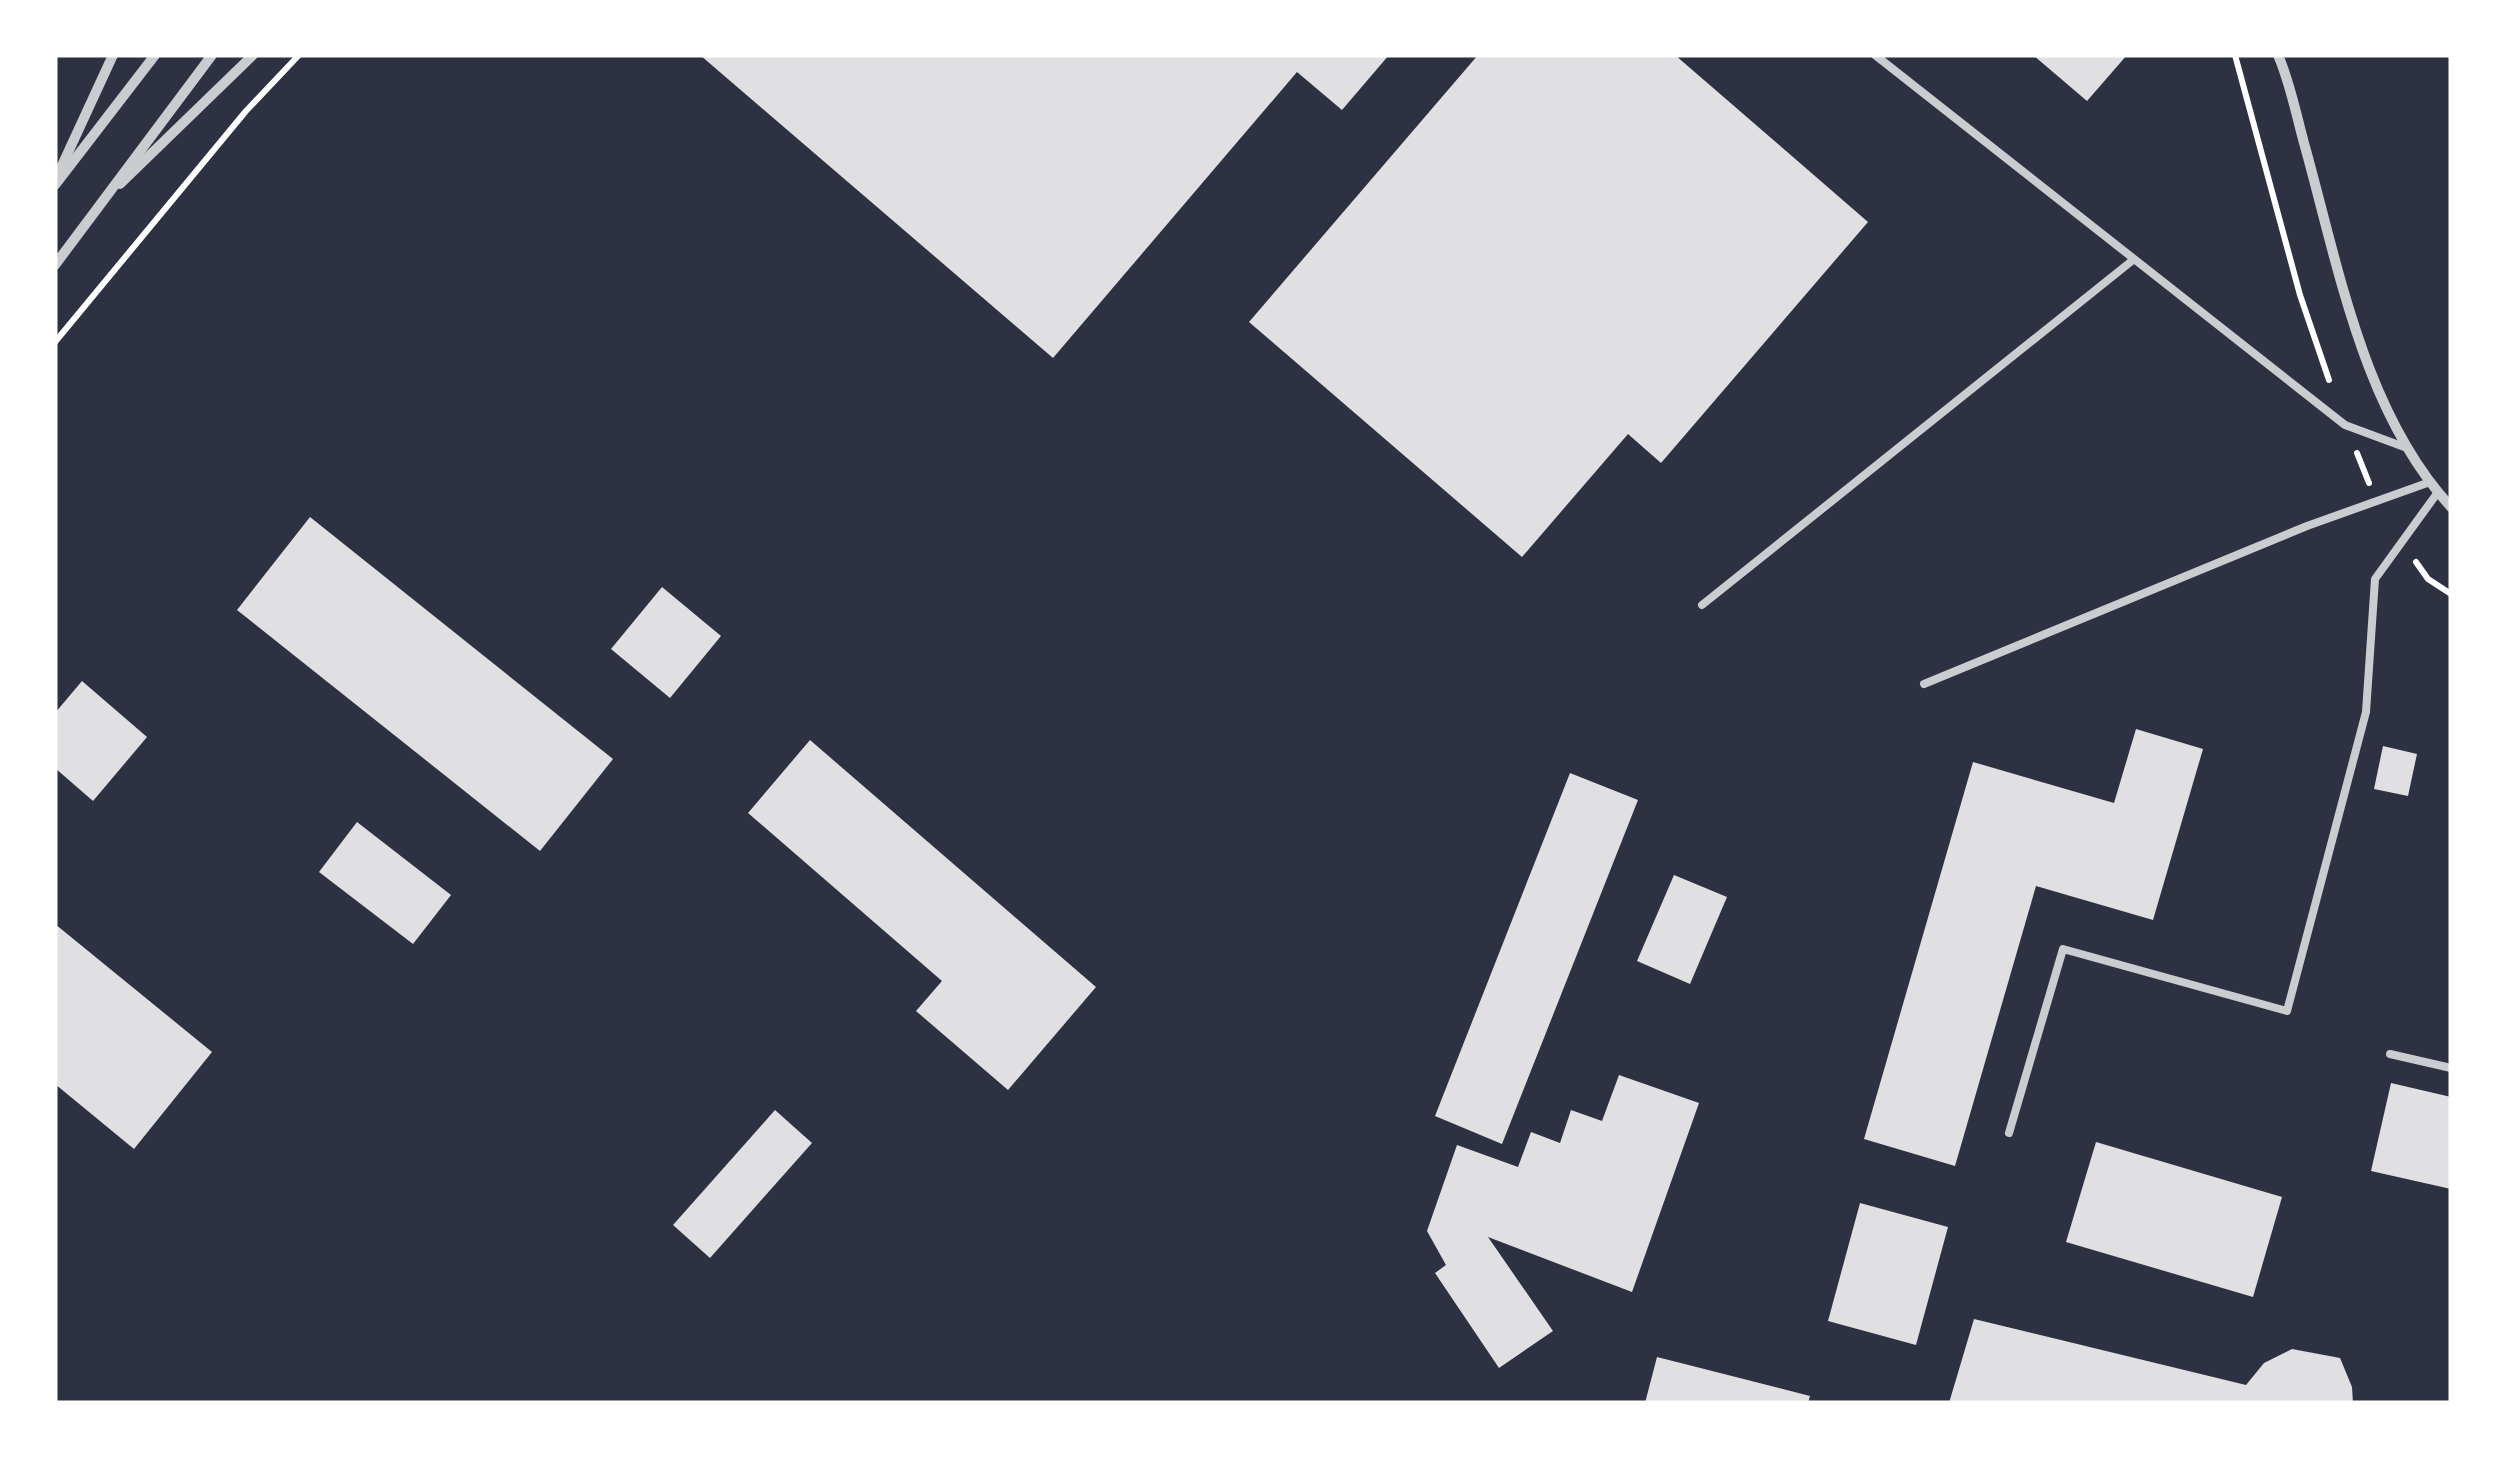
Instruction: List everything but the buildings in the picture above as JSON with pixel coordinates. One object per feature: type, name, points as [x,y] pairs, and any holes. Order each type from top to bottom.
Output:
[{"type":"street","points":[[55,183],[112,55]]},
{"type":"street","points":[[55,183],[155,55]]},
{"type":"street","points":[[55,265],[212,55]]},
{"type":"street","points":[[94,209],[253,55]]},
{"type":"street","points":[[2280,57],[2347,298],[2384,404],[2407,448],[2451,507]]},
{"type":"lane","points":[[1876,55],[2344,425],[2407,448]]},
{"type":"lane","points":[[1702,605],[2133,260]]},
{"type":"lane","points":[[1924,684],[2306,526],[2377,501],[2434,487]]},
{"type":"lane","points":[[2009,1133],[2063,949],[2287,1011],[2366,712],[2375,579],[2434,487]]},
{"type":"lane","points":[[2390,1054],[2451,1068]]},
{"type":"path","points":[[55,342],[246,111],[299,55]]},
{"type":"path","points":[[2235,55],[2300,295],[2344,425],[2377,501]]},
{"type":"path","points":[[2401,544],[2428,579],[2451,594]]}]
